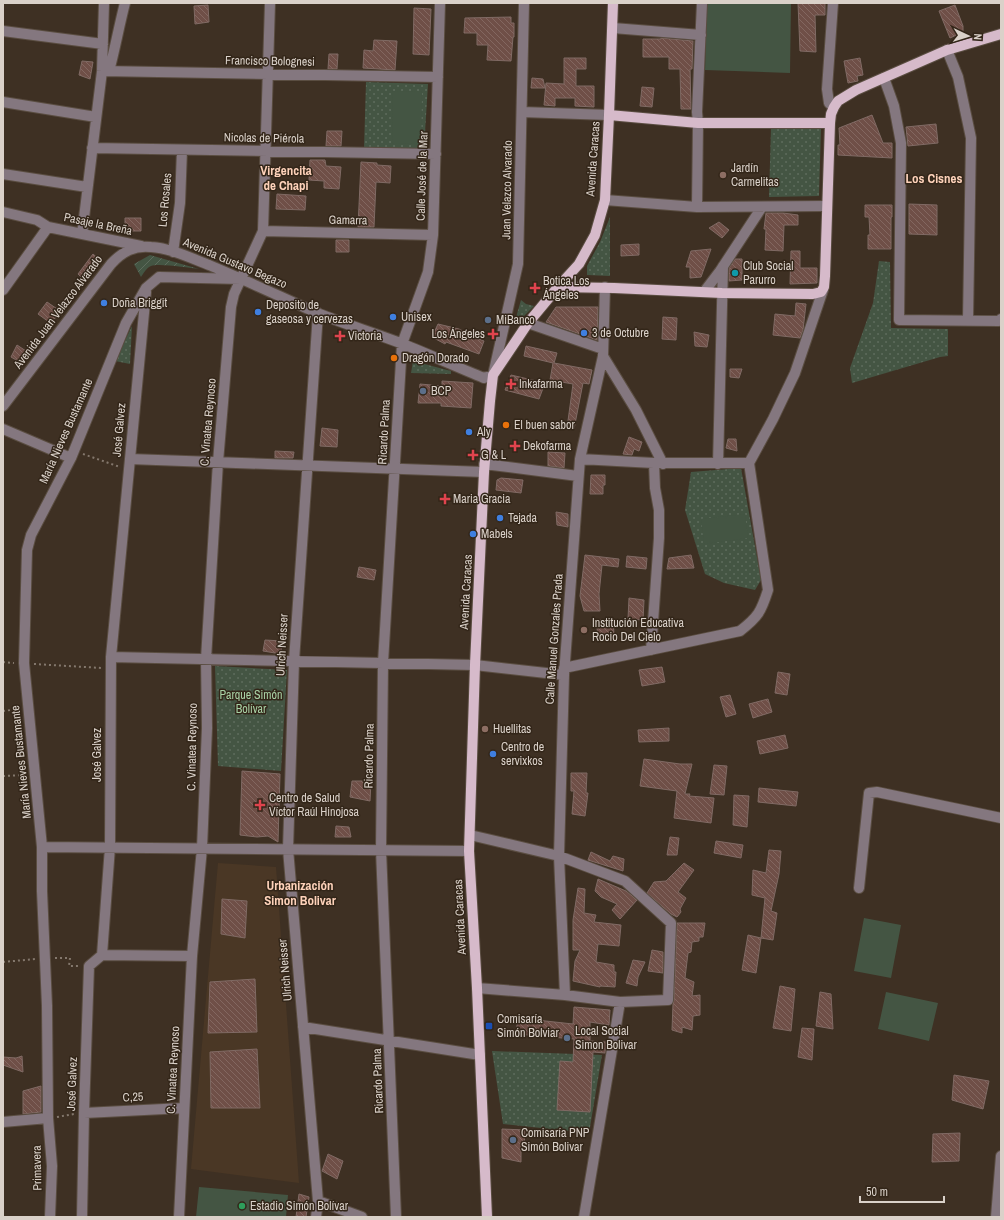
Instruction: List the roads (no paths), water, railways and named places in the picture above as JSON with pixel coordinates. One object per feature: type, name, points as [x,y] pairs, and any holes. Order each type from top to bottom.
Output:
[{"type":"main road","name":"Avenida Caracas","points":[[487,1217],[478,988],[469,851],[475,665],[484,468],[490,401],[493,374],[528,323],[579,264],[594,236],[604,200],[610,115],[613,3]]},
{"type":"main road","points":[[558,287],[722,293],[818,293],[823,290],[825,276],[830,123],[831,114],[838,101],[884,78],[947,50],[1001,34]]},
{"type":"main road","points":[[610,115],[698,123],[830,123]]},
{"type":"street","points":[[104,3],[103,44],[106,71]]},
{"type":"street","points":[[82,234],[96,117],[106,71],[115,50],[125,3]]},
{"type":"street","points":[[263,231],[270,3]]},
{"type":"street","name":"Calle José de la Mar","points":[[402,344],[428,272],[433,235],[440,3]]},
{"type":"street","points":[[519,3],[524,3]]},
{"type":"street","name":"Juan Velazco Alvarado","points":[[493,374],[518,264],[524,3]]},
{"type":"street","points":[[697,207],[697,112],[702,3]]},
{"type":"street","points":[[833,3],[828,103],[834,107]]},
{"type":"street","points":[[613,28],[701,35]]},
{"type":"street","points":[[3,31],[103,44]]},
{"type":"street","points":[[947,50],[958,77],[971,138],[968,320]]},
{"type":"street","name":"Francisco Bolognesi","points":[[106,71],[438,77]]},
{"type":"street","points":[[884,78],[894,106],[901,143],[899,320],[1001,320]]},
{"type":"street","points":[[3,102],[96,117]]},
{"type":"street","points":[[522,112],[610,115]]},
{"type":"street","name":"Nicolas de Piérola","points":[[92,148],[436,154]]},
{"type":"street","name":"Los Rosales","points":[[173,252],[180,203],[182,150]]},
{"type":"street","points":[[3,174],[88,187]]},
{"type":"street","points":[[604,200],[697,207],[827,206]]},
{"type":"street","points":[[704,292],[762,207]]},
{"type":"street","name":"Pasaje la Breña","points":[[3,212],[37,220],[48,227],[143,246]]},
{"type":"street","points":[[3,290],[48,227]]},
{"type":"street","name":"Gamarra","points":[[263,231],[433,235]]},
{"type":"street","name":"C. Vinatea Reynoso","points":[[179,1217],[192,956],[202,848],[206,728],[206,659],[218,462],[230,307],[234,294],[263,231]]},
{"type":"street","name":"Avenida Gustavo Begazo","points":[[143,246],[173,252],[198,260],[318,313],[402,344],[484,378],[493,374]]},
{"type":"street","name":"Avenida Juan Velazco Alvarado","points":[[3,406],[118,256],[126,251],[143,246]]},
{"type":"street","points":[[718,464],[723,266]]},
{"type":"street","name":"María Nieves Bustamante","points":[[48,1118],[47,1006],[44,958],[42,847],[24,663],[27,550],[31,535],[72,454],[126,323],[146,288],[159,277],[241,279]]},
{"type":"street","name":"José Galvez","points":[[82,1217],[89,966],[102,955],[110,847],[111,657],[146,288]]},
{"type":"street","name":"Calle Manuel Gonzales Prada","points":[[565,995],[559,856],[564,671],[578,476],[580,459],[603,352],[604,288]]},
{"type":"street","points":[[111,657],[475,665],[564,671],[740,631],[754,620],[763,608],[768,590],[749,463],[796,373],[823,290]]},
{"type":"street","name":"Ulrich Neisser","points":[[316,1217],[318,1200],[288,849],[294,661],[318,313]]},
{"type":"street","points":[[528,323],[603,352],[636,410],[658,463],[655,488],[659,510],[658,538],[651,650]]},
{"type":"street","name":"Ricardo Palma","points":[[396,1217],[381,850],[383,663],[402,344]]},
{"type":"street","points":[[3,429],[72,454]]},
{"type":"street","points":[[130,459],[395,469],[484,468],[578,476]]},
{"type":"street","points":[[580,459],[658,463],[749,463]]},
{"type":"street","points":[[859,888],[869,793],[877,792],[1001,818]]},
{"type":"street","points":[[470,835],[559,856],[625,881],[671,923],[668,1000],[620,1002],[565,995],[478,988]]},
{"type":"street","points":[[42,847],[469,851]]},
{"type":"street","points":[[102,955],[192,956]]},
{"type":"street","points":[[584,1217],[620,1002]]},
{"type":"street","points":[[303,1027],[480,1055]]},
{"type":"street","name":"C,25","points":[[84,1113],[184,1108]]},
{"type":"street","points":[[3,1122],[48,1118]]},
{"type":"street","name":"Primavera","points":[[48,1118],[52,1166],[50,1217]]},
{"type":"street","points":[[996,1217],[1001,1156]]},
{"type":"street","points":[[318,1200],[362,1217]]},
{"type":"place","name":"Jardín Carmelitas","points":[[723,175]]},
{"type":"place","name":"Club Social Parurro","points":[[735,273]]},
{"type":"place","name":"Botica Los Ángeles","points":[[535,288]]},
{"type":"place","name":"Doña Briggit","points":[[104,303]]},
{"type":"place","name":"Deposito de gaseosa y cervezas","points":[[258,312]]},
{"type":"place","name":"Unisex","points":[[393,317]]},
{"type":"place","name":"MiBanco","points":[[488,320]]},
{"type":"place","name":"3 de Octubre","points":[[584,333]]},
{"type":"place","name":"Los Ángeles","points":[[493,334]]},
{"type":"place","name":"Victoria","points":[[340,336]]},
{"type":"place","name":"Dragón Dorado","points":[[394,358]]},
{"type":"place","name":"Inkafarma","points":[[511,384]]},
{"type":"place","name":"BCP","points":[[423,391]]},
{"type":"place","name":"El buen sabor","points":[[506,425]]},
{"type":"place","name":"Aly","points":[[469,432]]},
{"type":"place","name":"Dekofarma","points":[[515,446]]},
{"type":"place","name":"G & L","points":[[473,455]]},
{"type":"place","name":"Maria Gracia","points":[[445,499]]},
{"type":"place","name":"Tejada","points":[[500,518]]},
{"type":"place","name":"Mabels","points":[[473,534]]},
{"type":"place","name":"Institución Educativa Rocio Del Cielo","points":[[584,630]]},
{"type":"place","name":"Huellitas","points":[[485,729]]},
{"type":"place","name":"Centro de servixkos","points":[[493,754]]},
{"type":"place","name":"Centro de Salud Víctor Raúl Hinojosa","points":[[260,805]]},
{"type":"place","name":"Comisaría Simón Bolviar","points":[[489,1026]]},
{"type":"place","name":"Local Social Simon Bolivar","points":[[567,1038]]},
{"type":"place","name":"Comisaría PNP Simón Bolivar","points":[[513,1140]]},
{"type":"place","name":"Estadio Simón Bolívar","points":[[242,1206]]},
{"type":"district","name":"Virgencita de Chapi","points":[[286,178]]},
{"type":"district","name":"Los Cisnes","points":[[934,178]]},
{"type":"district","name":"Urbanización Simon Bolivar","points":[[300,892]]},
{"type":"park label","name":"Parque Simón Bolívar","points":[[251,702]]}]
